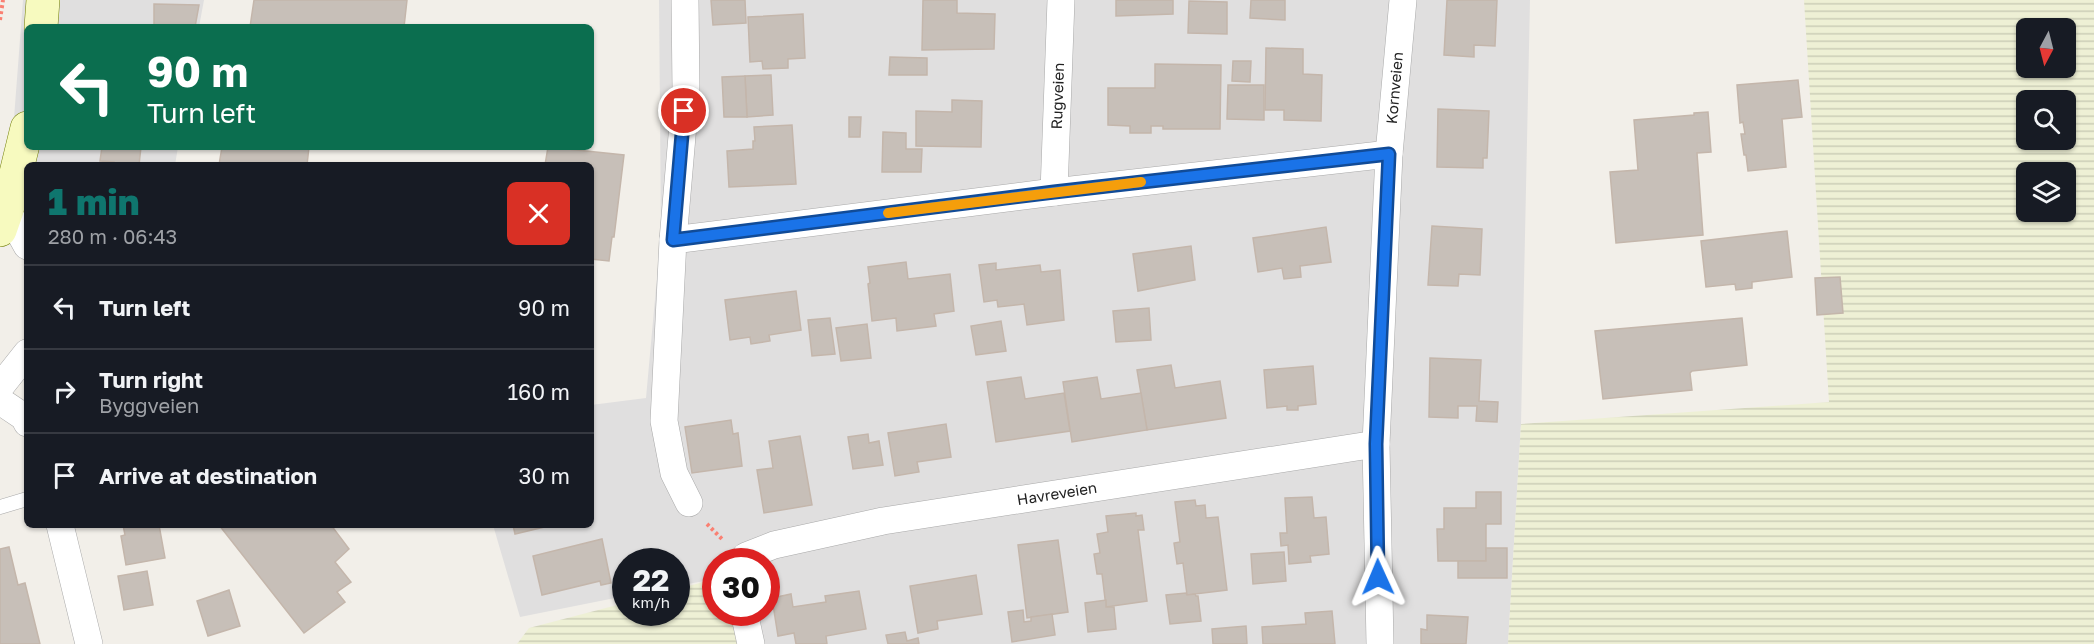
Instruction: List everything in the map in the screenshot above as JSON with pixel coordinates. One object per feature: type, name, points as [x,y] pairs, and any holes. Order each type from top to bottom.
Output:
[{"type":"main road","points":[[41,24],[43,0]]},
{"type":"main road","points":[[4,220],[24,140]]},
{"type":"street","points":[[685,0],[686,90],[673,240],[664,420],[674,473],[689,503]]},
{"type":"street","name":"Rugveien","points":[[1054,192],[1061,0]]},
{"type":"street","name":"Kornveien","points":[[1380,644],[1376,444],[1389,154],[1403,0]]},
{"type":"street","points":[[673,240],[1054,192],[1389,154]]},
{"type":"street","points":[[4,220],[24,243]]},
{"type":"street","points":[[0,387],[24,357]]},
{"type":"street","points":[[0,401],[24,417]]},
{"type":"street","name":"Havreveien","points":[[768,548],[883,521],[1376,444]]},
{"type":"street","points":[[61,528],[89,644]]},
{"type":"street","points":[[747,626],[751,644]]},
{"type":"lane","points":[[0,507],[24,500]]},
{"type":"path","points":[[0,20],[3,0]]},
{"type":"path","points":[[689,503],[720,538],[733,548]]},
{"type":"shaded area","points":[[23,0],[204,0],[200,24],[24,24],[24,150],[178,150],[176,162],[24,162],[24,211],[7,210]]},
{"type":"shaded area","points":[[659,0],[1530,0],[1521,424],[1508,644],[740,644],[736,626],[780,626],[780,548],[702,548],[702,581],[690,584],[690,548],[612,548],[612,599],[520,617],[494,528],[594,528],[594,405],[646,398],[661,233]]},
{"type":"green space","points":[[1804,0],[2094,0],[2094,644],[1508,644],[1521,424],[1829,402]]},
{"type":"green space","points":[[702,582],[702,626],[736,626],[740,644],[517,644],[529,628],[612,606],[612,626],[690,626],[690,586]]},
{"type":"building","points":[[254,0],[407,0],[404,24],[250,24]]},
{"type":"building","points":[[711,0],[745,0],[746,23],[713,25]]},
{"type":"building","points":[[923,0],[957,0],[957,13],[995,14],[994,49],[922,50]]},
{"type":"building","points":[[1116,0],[1173,0],[1173,14],[1116,16]]},
{"type":"building","points":[[1251,0],[1285,0],[1285,20],[1250,18]]},
{"type":"building","points":[[1447,0],[1497,0],[1495,46],[1474,45],[1474,57],[1444,55]]},
{"type":"building","points":[[1189,1],[1227,2],[1227,34],[1188,33]]},
{"type":"building","points":[[154,4],[199,5],[196,24],[154,24]]},
{"type":"building","points":[[803,14],[805,58],[788,59],[788,68],[763,69],[762,61],[750,62],[748,17]]},
{"type":"building","points":[[1266,48],[1303,49],[1303,74],[1322,75],[1321,121],[1284,120],[1284,110],[1265,110]]},
{"type":"building","points":[[890,57],[927,58],[927,75],[889,75]]},
{"type":"building","points":[[1233,61],[1251,61],[1250,82],[1232,81]]},
{"type":"building","points":[[1155,64],[1221,65],[1220,129],[1163,129],[1163,126],[1151,126],[1151,133],[1130,133],[1130,126],[1108,125],[1108,88],[1155,88]]},
{"type":"building","points":[[771,75],[773,115],[747,117],[745,76]]},
{"type":"building","points":[[745,76],[747,117],[724,117],[722,77]]},
{"type":"building","points":[[1798,80],[1802,117],[1782,119],[1786,167],[1748,171],[1741,134],[1745,134],[1743,122],[1740,123],[1737,85]]},
{"type":"building","points":[[1228,85],[1264,85],[1264,120],[1227,119]]},
{"type":"building","points":[[952,100],[982,101],[981,147],[916,146],[916,111],[952,112]]},
{"type":"building","points":[[1438,109],[1489,111],[1487,158],[1483,158],[1483,168],[1437,167]]},
{"type":"building","points":[[1708,112],[1711,152],[1697,153],[1703,235],[1616,243],[1610,172],[1638,170],[1634,120]]},
{"type":"building","points":[[849,117],[861,117],[860,137],[849,137]]},
{"type":"building","points":[[792,125],[796,184],[729,187],[727,151],[753,149],[754,127]]},
{"type":"building","points":[[883,132],[906,133],[906,149],[922,149],[921,172],[882,172]]},
{"type":"building","points":[[102,150],[141,150],[139,162],[100,161]]},
{"type":"building","points":[[222,150],[309,150],[307,162],[220,162]]},
{"type":"building","points":[[548,150],[576,150],[624,155],[609,261],[594,259],[594,162],[546,162]]},
{"type":"building","points":[[1432,226],[1482,229],[1480,275],[1459,274],[1458,286],[1428,285]]},
{"type":"building","points":[[1326,227],[1331,262],[1300,266],[1301,277],[1284,279],[1282,268],[1258,272],[1253,238]]},
{"type":"building","points":[[1787,231],[1792,277],[1752,282],[1752,288],[1736,290],[1735,284],[1706,287],[1701,241]]},
{"type":"building","points":[[1191,246],[1195,280],[1138,291],[1133,254]]},
{"type":"building","points":[[906,262],[908,279],[950,274],[954,311],[934,314],[936,326],[897,331],[896,318],[872,321],[868,267]]},
{"type":"building","points":[[996,263],[996,270],[1040,265],[1041,272],[1060,270],[1064,320],[1027,325],[1024,304],[998,307],[997,300],[984,302],[979,265]]},
{"type":"building","points":[[1840,277],[1843,313],[1817,315],[1815,278]]},
{"type":"building","points":[[796,291],[801,330],[769,335],[770,341],[751,344],[750,337],[730,340],[725,300]]},
{"type":"building","points":[[1149,308],[1151,340],[1116,342],[1113,311]]},
{"type":"building","points":[[830,318],[835,354],[812,356],[808,320]]},
{"type":"building","points":[[1742,318],[1747,365],[1692,371],[1690,373],[1692,390],[1603,399],[1595,331]]},
{"type":"building","points":[[1001,321],[1006,351],[976,355],[971,326]]},
{"type":"building","points":[[867,324],[871,358],[841,361],[836,328]]},
{"type":"building","points":[[1430,358],[1481,360],[1479,401],[1498,402],[1497,422],[1476,421],[1477,406],[1458,406],[1458,418],[1429,417]]},
{"type":"building","points":[[1171,365],[1175,388],[1220,381],[1226,418],[1147,430],[1137,370]]},
{"type":"building","points":[[1313,366],[1316,404],[1298,406],[1298,410],[1287,410],[1287,406],[1267,408],[1264,370]]},
{"type":"building","points":[[1021,377],[1025,399],[1064,393],[1070,431],[996,442],[987,382]]},
{"type":"building","points":[[1097,377],[1101,399],[1141,393],[1147,430],[1072,442],[1063,382]]},
{"type":"building","points":[[731,420],[733,434],[738,433],[742,466],[692,473],[685,427]]},
{"type":"building","points":[[946,424],[951,457],[917,462],[919,472],[895,476],[888,433]]},
{"type":"building","points":[[868,434],[869,443],[879,441],[883,465],[853,469],[848,437]]},
{"type":"building","points":[[800,436],[812,505],[764,513],[757,470],[773,468],[769,441]]},
{"type":"building","points":[[1476,492],[1501,492],[1501,524],[1486,524],[1486,561],[1438,561],[1437,529],[1444,529],[1444,508],[1476,508]]},
{"type":"building","points":[[1312,497],[1314,518],[1326,517],[1329,554],[1310,556],[1311,562],[1289,564],[1288,545],[1281,546],[1280,533],[1287,533],[1285,498]]},
{"type":"building","points":[[1195,500],[1196,506],[1205,505],[1206,518],[1218,517],[1227,590],[1187,595],[1183,563],[1177,564],[1174,543],[1180,542],[1175,502]]},
{"type":"building","points":[[1136,513],[1136,516],[1142,515],[1144,530],[1138,530],[1147,601],[1106,607],[1102,574],[1097,574],[1094,554],[1100,553],[1097,534],[1108,532],[1106,516]]},
{"type":"building","points":[[124,528],[160,528],[165,558],[126,565],[121,536],[125,535]]},
{"type":"building","points":[[221,528],[333,528],[349,549],[335,562],[351,582],[337,592],[345,602],[304,633]]},
{"type":"building","points":[[514,528],[540,528],[515,534]]},
{"type":"building","points":[[602,539],[611,583],[601,585],[600,581],[542,595],[533,556]]},
{"type":"building","points":[[1058,540],[1068,612],[1027,618],[1018,545]]},
{"type":"building","points":[[9,547],[18,585],[25,583],[40,644],[0,644],[0,549]]},
{"type":"building","points":[[1486,548],[1507,548],[1507,578],[1458,578],[1458,561],[1486,561]]},
{"type":"building","points":[[1284,552],[1286,581],[1253,584],[1251,554]]},
{"type":"building","points":[[147,571],[153,605],[124,610],[118,576]]},
{"type":"building","points":[[976,575],[982,614],[937,621],[938,629],[918,633],[910,586]]},
{"type":"building","points":[[229,590],[240,626],[208,636],[197,601]]},
{"type":"building","points":[[859,591],[866,629],[826,636],[827,644],[796,644],[794,633],[778,636],[776,626],[780,626],[780,596],[791,594],[793,607],[826,602],[825,596]]},
{"type":"building","points":[[1186,593],[1198,596],[1201,621],[1170,624],[1166,595]]},
{"type":"building","points":[[1106,600],[1106,607],[1114,607],[1116,629],[1088,632],[1085,603]]},
{"type":"building","points":[[1023,610],[1024,622],[1031,621],[1031,617],[1052,614],[1055,635],[1012,642],[1008,612]]},
{"type":"building","points":[[1332,611],[1335,644],[1263,644],[1262,627],[1306,624],[1305,613]]},
{"type":"building","points":[[1427,615],[1468,617],[1466,644],[1421,644],[1421,629],[1427,630]]},
{"type":"building","points":[[1246,626],[1247,644],[1213,644],[1212,629]]},
{"type":"building","points":[[905,632],[907,641],[918,638],[919,644],[888,644],[886,635]]},
{"type":"slow traffic","points":[[888,213],[1141,182]]},
{"type":"route","points":[[684,111],[673,240],[1054,192],[1389,154],[1376,444],[1378,577]]}]
